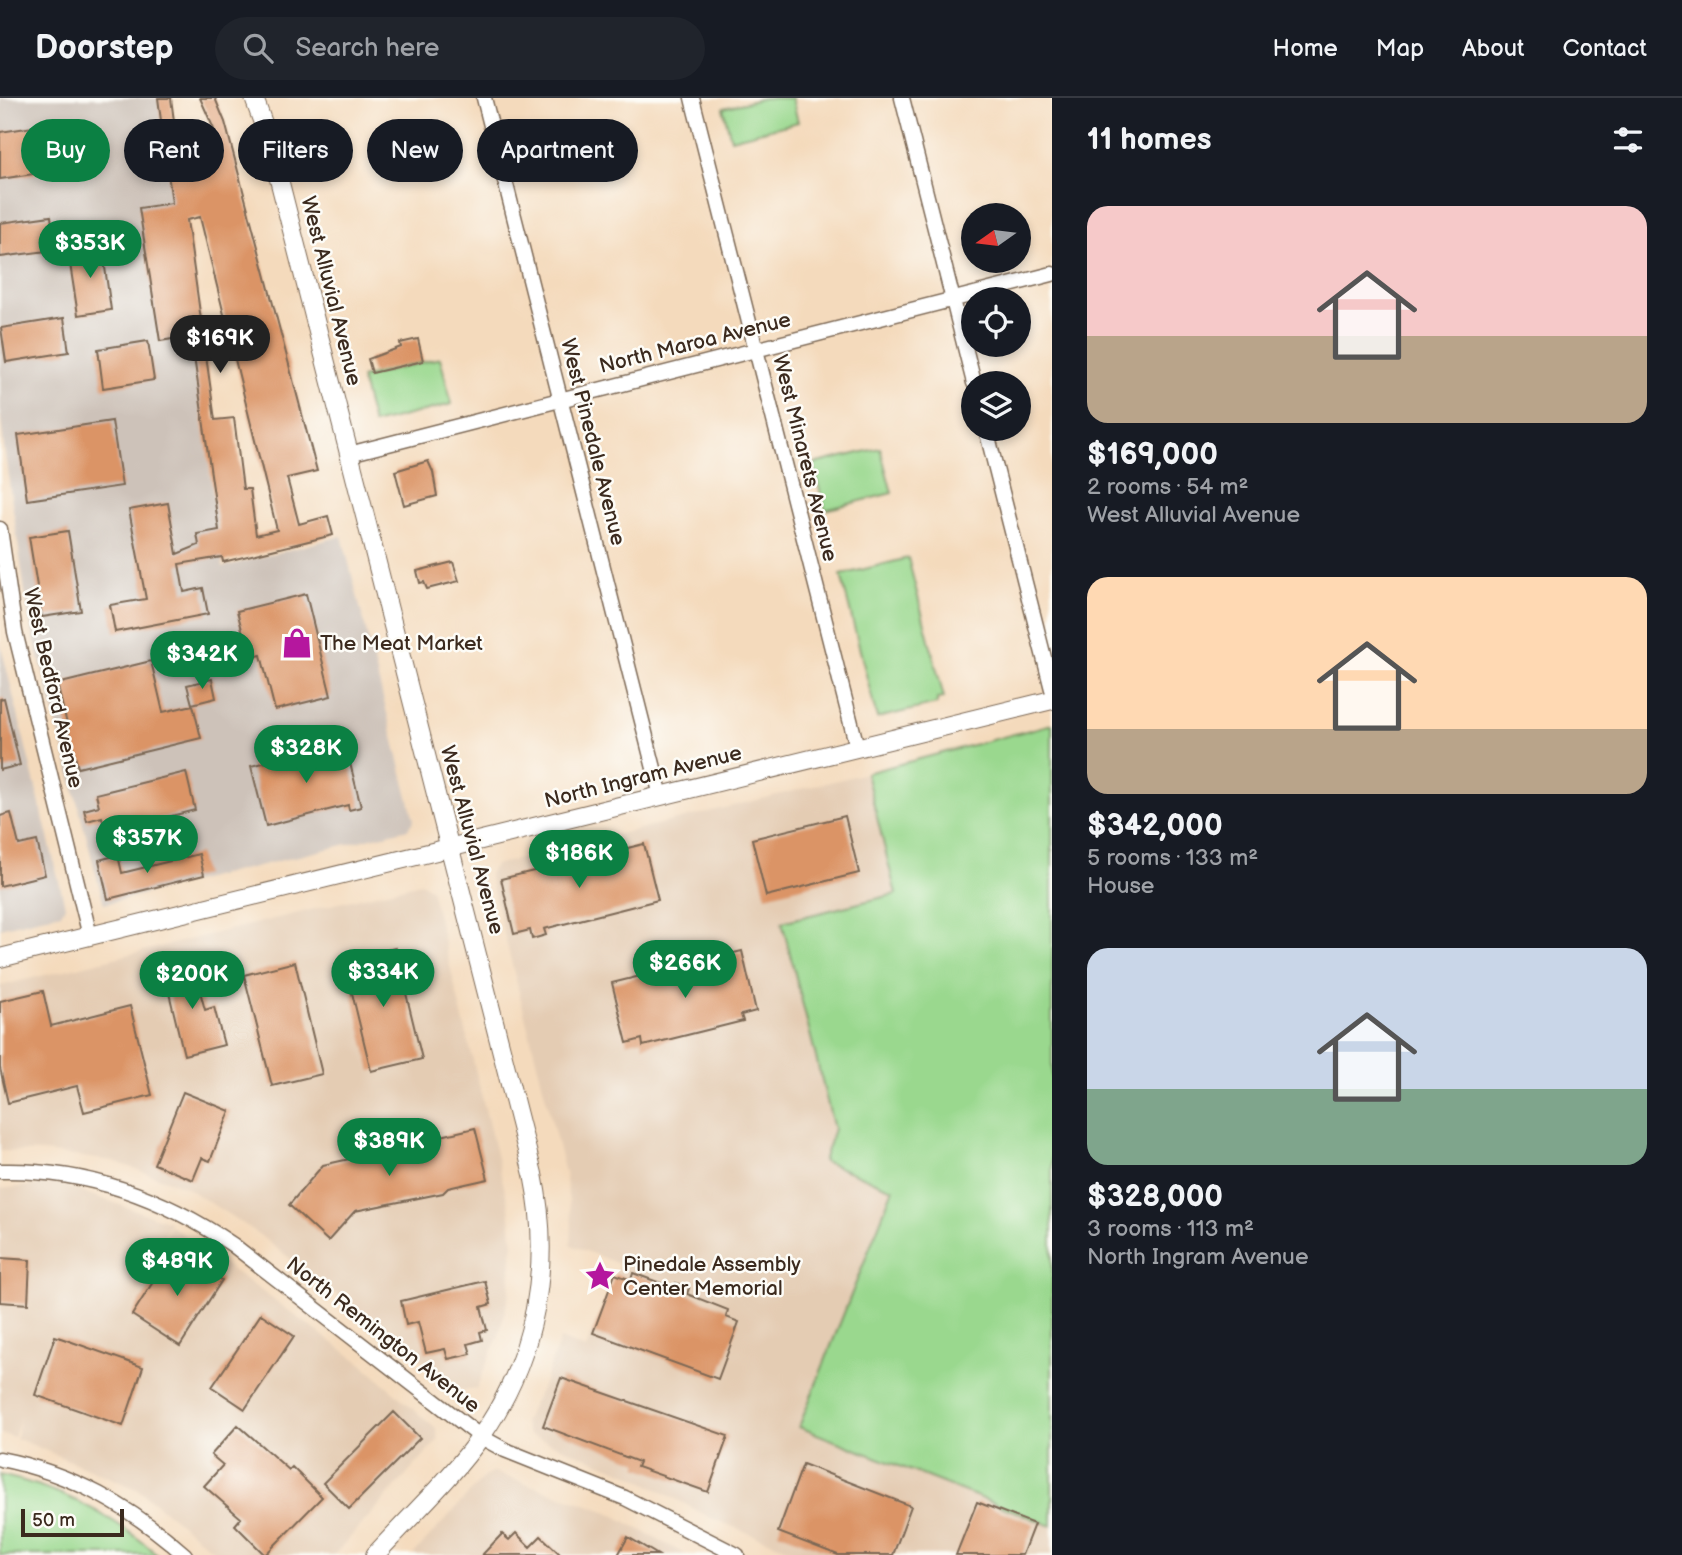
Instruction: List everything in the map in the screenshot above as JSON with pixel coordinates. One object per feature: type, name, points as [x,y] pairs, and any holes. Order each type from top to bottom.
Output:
[{"type":"street","name":"West Alluvial Avenue","points":[[254,98],[269,140],[451,848],[533,1174],[541,1239],[536,1308],[524,1353],[500,1408],[481,1437],[375,1555]]},
{"type":"street","name":"West Pinedale Avenue","points":[[484,98],[661,796]]},
{"type":"street","name":"West Minarets Avenue","points":[[692,98],[857,747]]},
{"type":"street","points":[[902,98],[971,371]]},
{"type":"street","name":"North Maroa Avenue","points":[[349,454],[1052,274]]},
{"type":"street","points":[[989,441],[1052,689]]},
{"type":"street","name":"West Bedford Avenue","points":[[0,529],[13,622],[90,936]]},
{"type":"street","name":"North Ingram Avenue","points":[[0,958],[1052,700]]},
{"type":"street","name":"North Remington Avenue","points":[[0,1171],[43,1172],[116,1186],[194,1220],[233,1245],[481,1437],[505,1450],[625,1499],[729,1554]]},
{"type":"street","points":[[0,1459],[49,1472],[109,1497],[156,1530],[185,1555]]},
{"type":"shaded area","points":[[0,98],[159,98],[162,119],[124,119],[124,182],[170,182],[223,567],[342,536],[414,820],[408,829],[104,904],[29,619],[0,411]]},
{"type":"shaded area","points":[[0,642],[65,906],[61,913],[0,928]]},
{"type":"shaded area","points":[[866,773],[896,894],[782,923],[835,1129],[893,1188],[799,1427],[1052,1526],[1052,1555],[803,1555],[709,1517],[631,1475],[528,1434],[524,1422],[544,1383],[560,1339],[586,1349],[619,1264],[571,1245],[572,1224],[565,1173],[489,874],[495,865]]},
{"type":"shaded area","points":[[421,883],[431,889],[509,1207],[513,1245],[509,1295],[499,1335],[476,1389],[462,1391],[253,1230],[185,1187],[113,1161],[43,1152],[0,1151],[0,986]]},
{"type":"shaded area","points":[[56,1183],[170,1222],[118,1344],[170,1225],[362,1364],[436,1429],[438,1440],[334,1555],[219,1555],[139,1490],[16,1438],[21,1414],[14,1437],[0,1434],[0,1304],[34,1305],[0,1303],[0,1189]]},
{"type":"shaded area","points":[[493,1472],[608,1512],[686,1555],[413,1555],[484,1477]]},
{"type":"green space","points":[[764,98],[792,98],[798,122],[731,139],[723,108]]},
{"type":"green space","points":[[440,358],[452,404],[373,424],[361,378]]},
{"type":"green space","points":[[880,448],[892,493],[825,510],[813,464]]},
{"type":"green space","points":[[908,558],[944,698],[937,699],[937,704],[877,718],[841,575]]},
{"type":"green space","points":[[1052,724],[1052,1526],[799,1427],[893,1189],[823,1161],[834,1129],[782,922],[896,894],[866,773]]},
{"type":"green space","points":[[0,1475],[43,1487],[84,1505],[123,1527],[158,1555],[0,1555]]},
{"type":"building","points":[[158,98],[171,98],[174,119],[161,119]]},
{"type":"building","points":[[200,98],[215,98],[224,119],[209,119]]},
{"type":"building","points":[[224,120],[238,171],[238,182],[241,182],[317,471],[287,478],[299,524],[328,516],[333,535],[223,562],[222,557],[179,564],[184,592],[203,588],[208,614],[115,632],[110,605],[146,599],[129,510],[168,503],[177,554],[199,545],[197,534],[219,530],[191,336],[160,341],[139,208],[172,203],[169,182],[224,182]],"holes":[[[200,217],[277,530],[256,535],[250,489],[243,489],[234,418],[215,420],[187,220]]]},
{"type":"building","points":[[21,129],[21,176],[0,179],[0,132]]},
{"type":"building","points":[[51,216],[55,250],[0,257],[0,223]]},
{"type":"building","points":[[102,246],[111,310],[78,315],[68,251]]},
{"type":"building","points":[[64,318],[69,352],[6,362],[1,328]]},
{"type":"building","points":[[418,339],[423,361],[372,373],[368,359],[401,347],[400,343]]},
{"type":"building","points":[[148,341],[154,380],[103,388],[98,349]]},
{"type":"building","points":[[112,421],[122,486],[27,500],[18,435]]},
{"type":"building","points":[[428,461],[433,472],[437,496],[404,505],[395,471]]},
{"type":"building","points":[[68,531],[81,611],[42,617],[29,537]]},
{"type":"building","points":[[453,562],[459,581],[427,589],[424,582],[420,583],[417,571]]},
{"type":"building","points":[[306,594],[331,696],[275,710],[261,655],[249,658],[247,649],[242,651],[239,639],[244,637],[237,611]]},
{"type":"building","points":[[151,661],[163,712],[193,705],[201,738],[78,768],[57,684]]},
{"type":"building","points":[[212,679],[216,698],[192,704],[187,685]]},
{"type":"building","points":[[4,698],[20,765],[0,770],[0,699]]},
{"type":"building","points":[[345,743],[361,807],[349,810],[348,805],[266,826],[251,766]]},
{"type":"building","points":[[186,772],[195,810],[123,828],[124,832],[106,836],[102,817],[87,821],[84,810],[99,806],[96,794]]},
{"type":"building","points":[[11,813],[19,845],[37,841],[45,875],[0,886],[0,816]]},
{"type":"building","points":[[845,816],[859,873],[766,896],[752,839]]},
{"type":"building","points":[[644,844],[658,900],[544,929],[546,935],[532,939],[530,930],[514,934],[501,879]]},
{"type":"building","points":[[199,854],[204,875],[108,899],[99,860],[118,855],[122,873]]},
{"type":"building","points":[[395,948],[422,1059],[371,1071],[344,960]]},
{"type":"building","points":[[742,951],[756,1011],[741,1015],[743,1021],[643,1046],[642,1039],[627,1043],[612,983]]},
{"type":"building","points":[[192,961],[205,1010],[214,1007],[224,1045],[184,1055],[163,968]]},
{"type":"building","points":[[295,962],[322,1074],[272,1086],[244,975]]},
{"type":"building","points":[[43,991],[51,1026],[130,1006],[152,1095],[84,1112],[77,1086],[8,1103],[0,1068],[0,1001]]},
{"type":"building","points":[[183,1092],[230,1111],[210,1161],[202,1158],[193,1180],[154,1164]]},
{"type":"building","points":[[475,1128],[488,1179],[448,1188],[443,1193],[355,1211],[328,1241],[289,1205],[323,1165],[354,1158],[353,1152],[367,1149],[372,1153],[399,1147],[397,1142],[412,1138],[416,1142]]},
{"type":"building","points":[[174,1249],[222,1280],[180,1346],[132,1315]]},
{"type":"building","points":[[0,1258],[30,1260],[28,1304],[0,1302]]},
{"type":"building","points":[[633,1273],[674,1288],[676,1283],[689,1288],[687,1294],[728,1310],[726,1317],[739,1322],[718,1379],[593,1333],[615,1274],[631,1280]]},
{"type":"building","points":[[485,1281],[491,1304],[481,1307],[487,1330],[480,1332],[482,1340],[468,1344],[471,1354],[448,1359],[445,1349],[426,1353],[418,1322],[406,1325],[401,1301]]},
{"type":"building","points":[[261,1314],[294,1336],[245,1409],[212,1387]]},
{"type":"building","points":[[55,1336],[143,1367],[123,1426],[35,1395]]},
{"type":"building","points":[[561,1378],[728,1436],[708,1492],[637,1467],[639,1462],[543,1426]]},
{"type":"building","points":[[394,1412],[420,1438],[349,1509],[323,1483]]},
{"type":"building","points":[[238,1425],[289,1470],[292,1467],[322,1497],[265,1555],[235,1525],[241,1518],[204,1486],[223,1465],[211,1455]]},
{"type":"building","points":[[803,1464],[911,1506],[893,1555],[838,1555],[778,1532]]},
{"type":"building","points":[[977,1502],[1034,1524],[1022,1555],[956,1555]]},
{"type":"building","points":[[516,1533],[530,1547],[541,1536],[561,1555],[482,1555],[502,1534],[509,1540]]},
{"type":"building","points":[[628,1537],[658,1555],[618,1555]]},
{"type":"place","name":"The Meat Market","points":[[297,643]]},
{"type":"place","name":"Pinedale Assembly Center Memorial","points":[[600,1276]]}]
